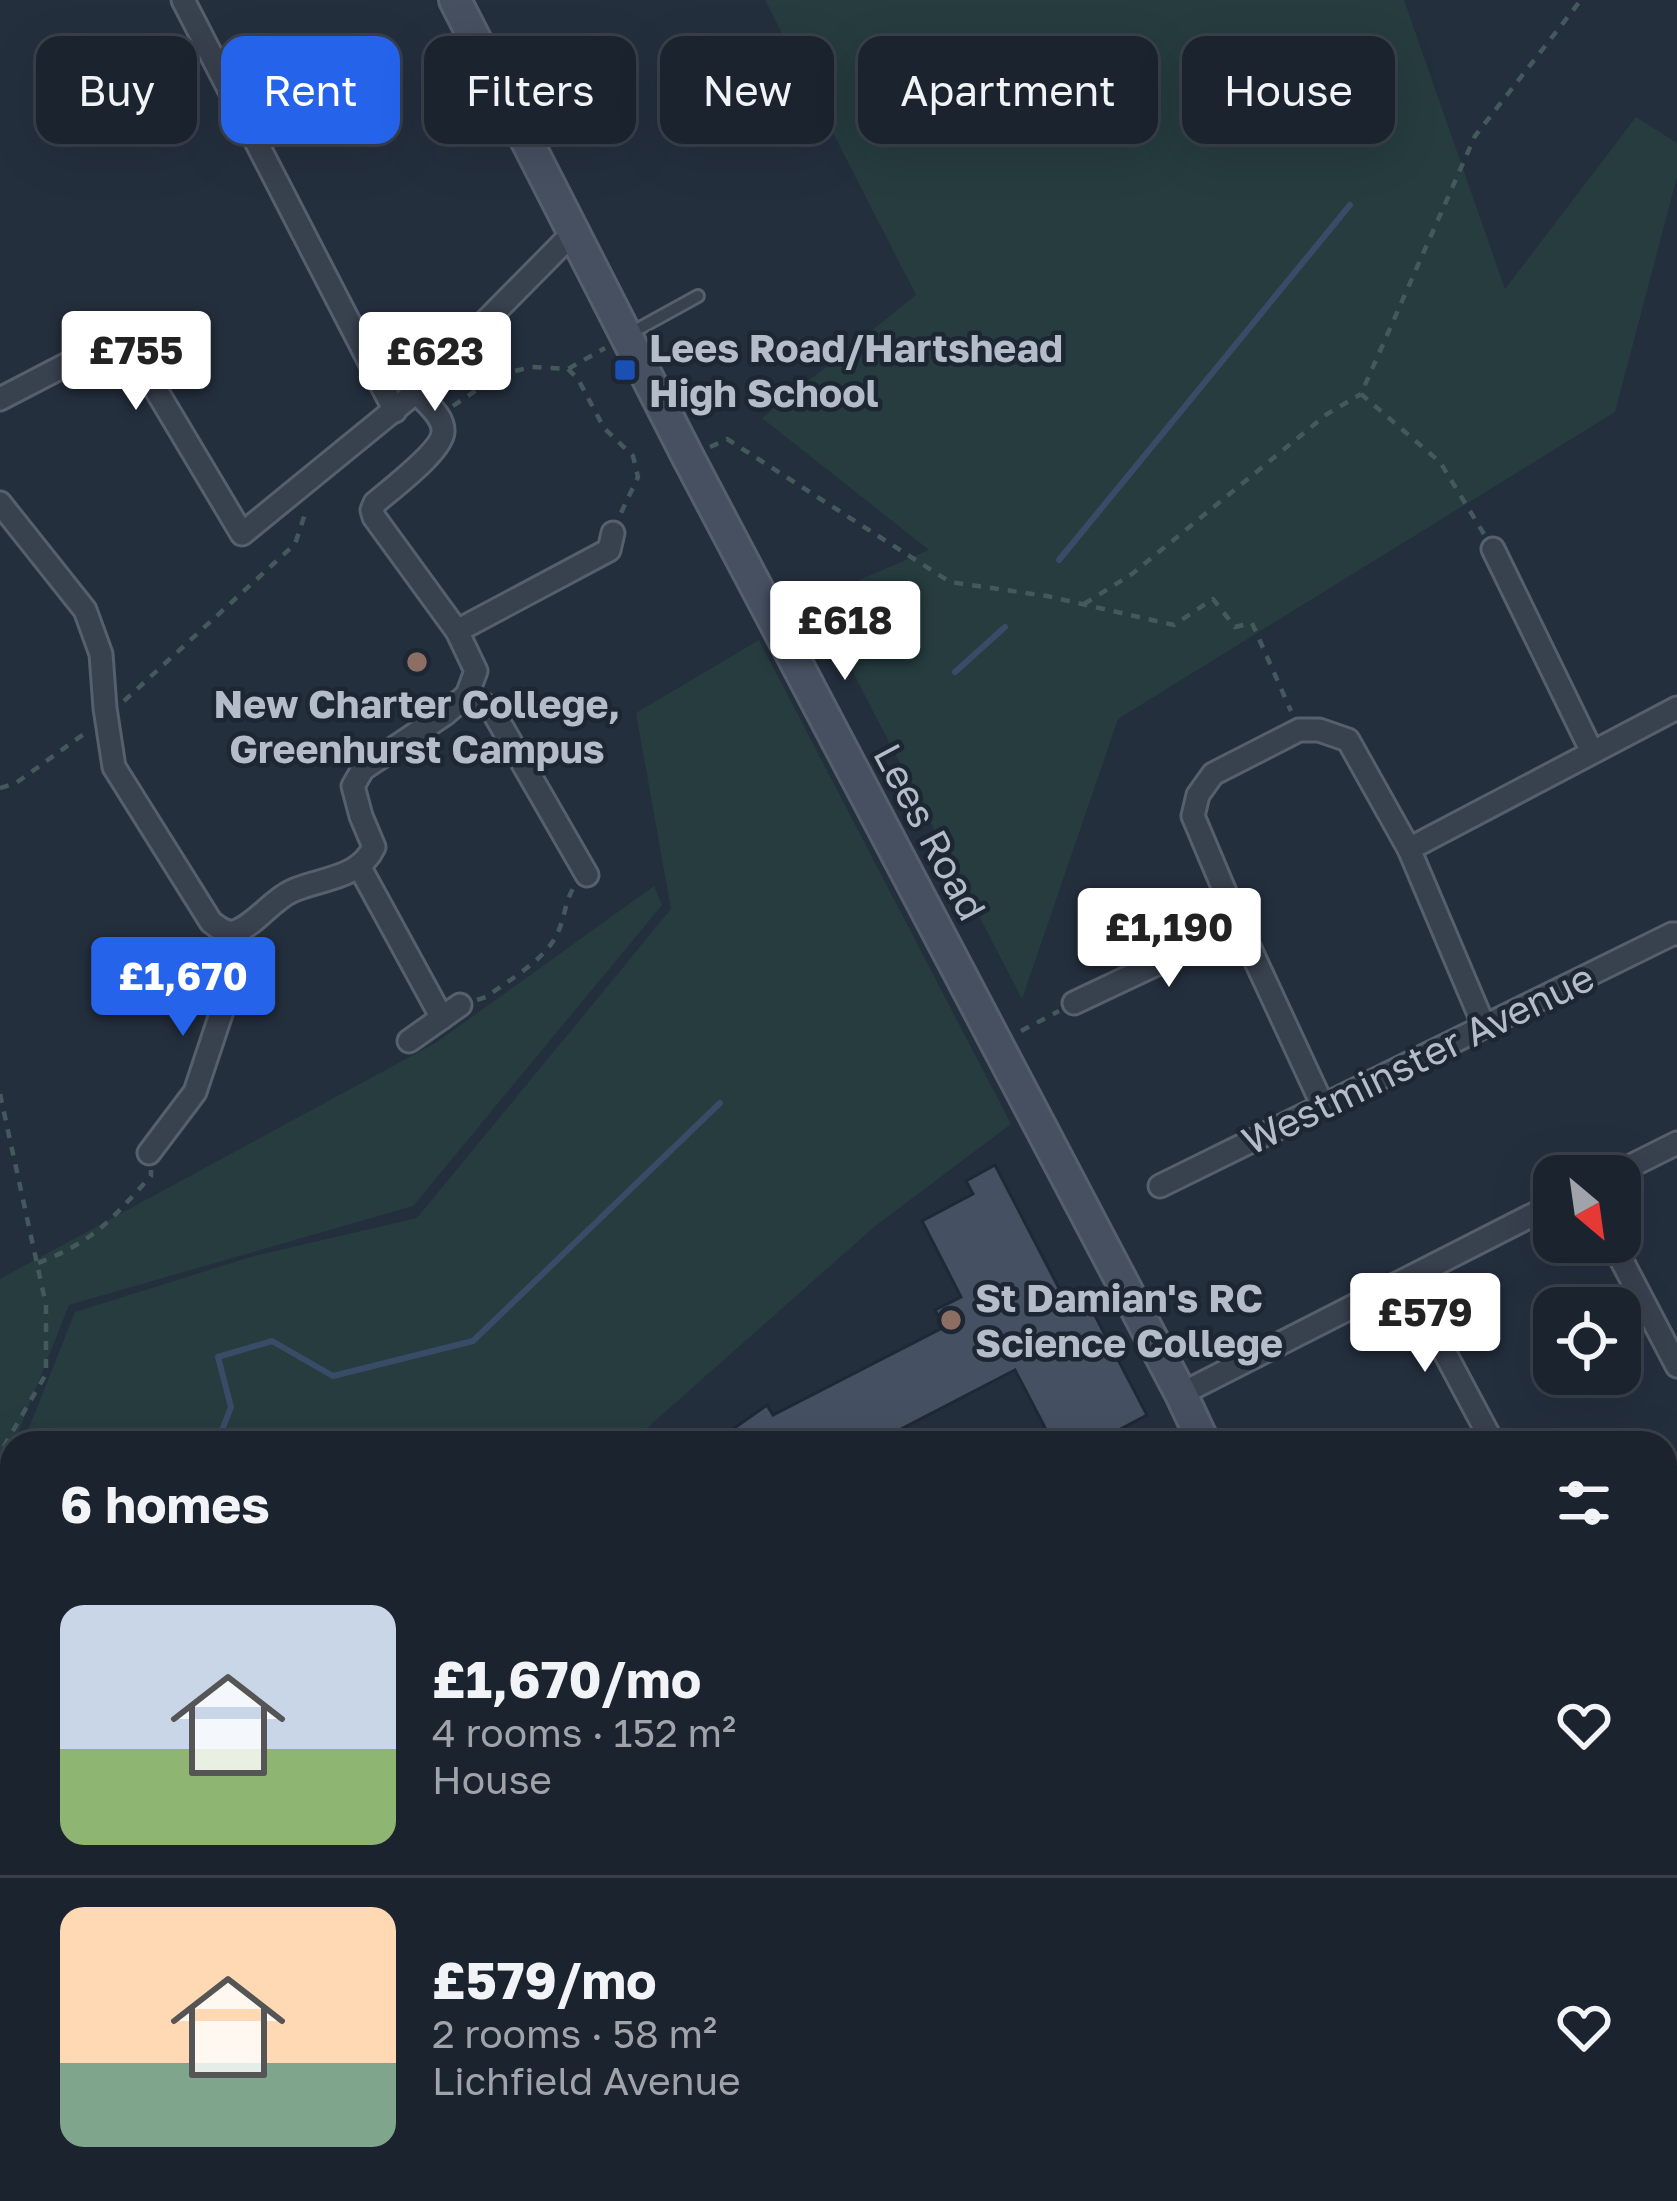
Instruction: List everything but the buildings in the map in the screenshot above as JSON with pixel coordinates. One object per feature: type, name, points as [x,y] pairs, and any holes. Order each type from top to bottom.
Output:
[{"type":"main road","name":"Lees Road","points":[[454,0],[1198,1431]]},
{"type":"street","points":[[183,0],[395,411]]},
{"type":"street","points":[[0,399],[104,345],[123,344],[137,358],[242,534],[416,392],[573,233]]},
{"type":"street","points":[[0,502],[85,610],[101,654],[114,767],[211,922],[224,932],[235,932],[290,892],[347,873],[368,860],[374,848],[353,786],[363,769],[467,695],[476,671],[457,631],[372,510],[439,445],[443,431],[439,417],[416,392]]},
{"type":"street","points":[[457,631],[609,550],[614,533]]},
{"type":"street","points":[[1493,549],[1592,752]]},
{"type":"street","points":[[467,695],[491,708],[587,875]]},
{"type":"street","points":[[1409,850],[1677,708]]},
{"type":"street","points":[[1323,1106],[1193,816],[1198,795],[1214,774],[1299,730],[1319,730],[1348,740],[1409,850],[1484,1026]]},
{"type":"street","points":[[359,866],[451,1011],[409,1041]]},
{"type":"street","points":[[1074,1003],[1239,926]]},
{"type":"street","points":[[149,1153],[195,1093],[228,993],[235,932]]},
{"type":"street","name":"Westminster Avenue","points":[[1160,1186],[1677,934]]},
{"type":"street","points":[[1641,1161],[1677,1144]]},
{"type":"street","points":[[1181,1394],[1533,1215]]},
{"type":"street","points":[[1623,1263],[1677,1366]]},
{"type":"street","points":[[1406,1280],[1487,1431]]},
{"type":"lane","points":[[626,336],[698,296]]},
{"type":"path","points":[[1084,604],[1132,574],[1327,414],[1361,394],[1475,136],[1581,0]]},
{"type":"path","points":[[439,417],[499,375],[531,367],[568,369],[626,336]]},
{"type":"path","points":[[568,369],[599,421],[627,449],[636,467],[636,485],[614,533]]},
{"type":"path","points":[[1361,394],[1439,462],[1493,549]]},
{"type":"path","points":[[688,457],[728,439],[950,582],[1084,604],[1174,625],[1213,599],[1235,627],[1252,623],[1299,730]]},
{"type":"path","points":[[0,788],[16,783],[106,718],[295,544],[308,506]]},
{"type":"path","points":[[451,1011],[486,997],[540,956],[558,936],[571,890],[587,875]]},
{"type":"path","points":[[1030,1026],[1052,1015]]},
{"type":"path","points":[[0,1094],[46,1305],[46,1373],[13,1431]]},
{"type":"path","points":[[37,1263],[78,1247],[104,1228],[151,1176],[149,1153]]},
{"type":"green space","points":[[765,0],[1404,0],[1505,289],[1636,117],[1677,143],[1677,177],[1615,412],[1118,719],[1022,999],[815,599],[929,550],[762,418],[916,295],[834,135],[834,36],[783,36]]},
{"type":"green space","points":[[759,640],[1011,1124],[874,1227],[644,1431],[28,1431],[75,1312],[254,1256],[417,1218],[671,909],[636,713]]},
{"type":"green space","points":[[654,886],[662,905],[413,1206],[69,1305],[19,1431],[0,1431],[0,1279],[437,1042]]},
{"type":"waterway","points":[[1059,560],[1350,205]]},
{"type":"waterway","points":[[955,672],[1005,627]]},
{"type":"waterway","points":[[222,1431],[231,1407],[218,1357],[272,1341],[333,1376],[473,1341],[720,1103]]},
{"type":"place","name":"Lees Road/Hartshead High School","points":[[625,370]]},
{"type":"place","name":"New Charter College, Greenhurst Campus","points":[[417,662]]},
{"type":"place","name":"St Damian's RC Science College","points":[[951,1320]]}]
